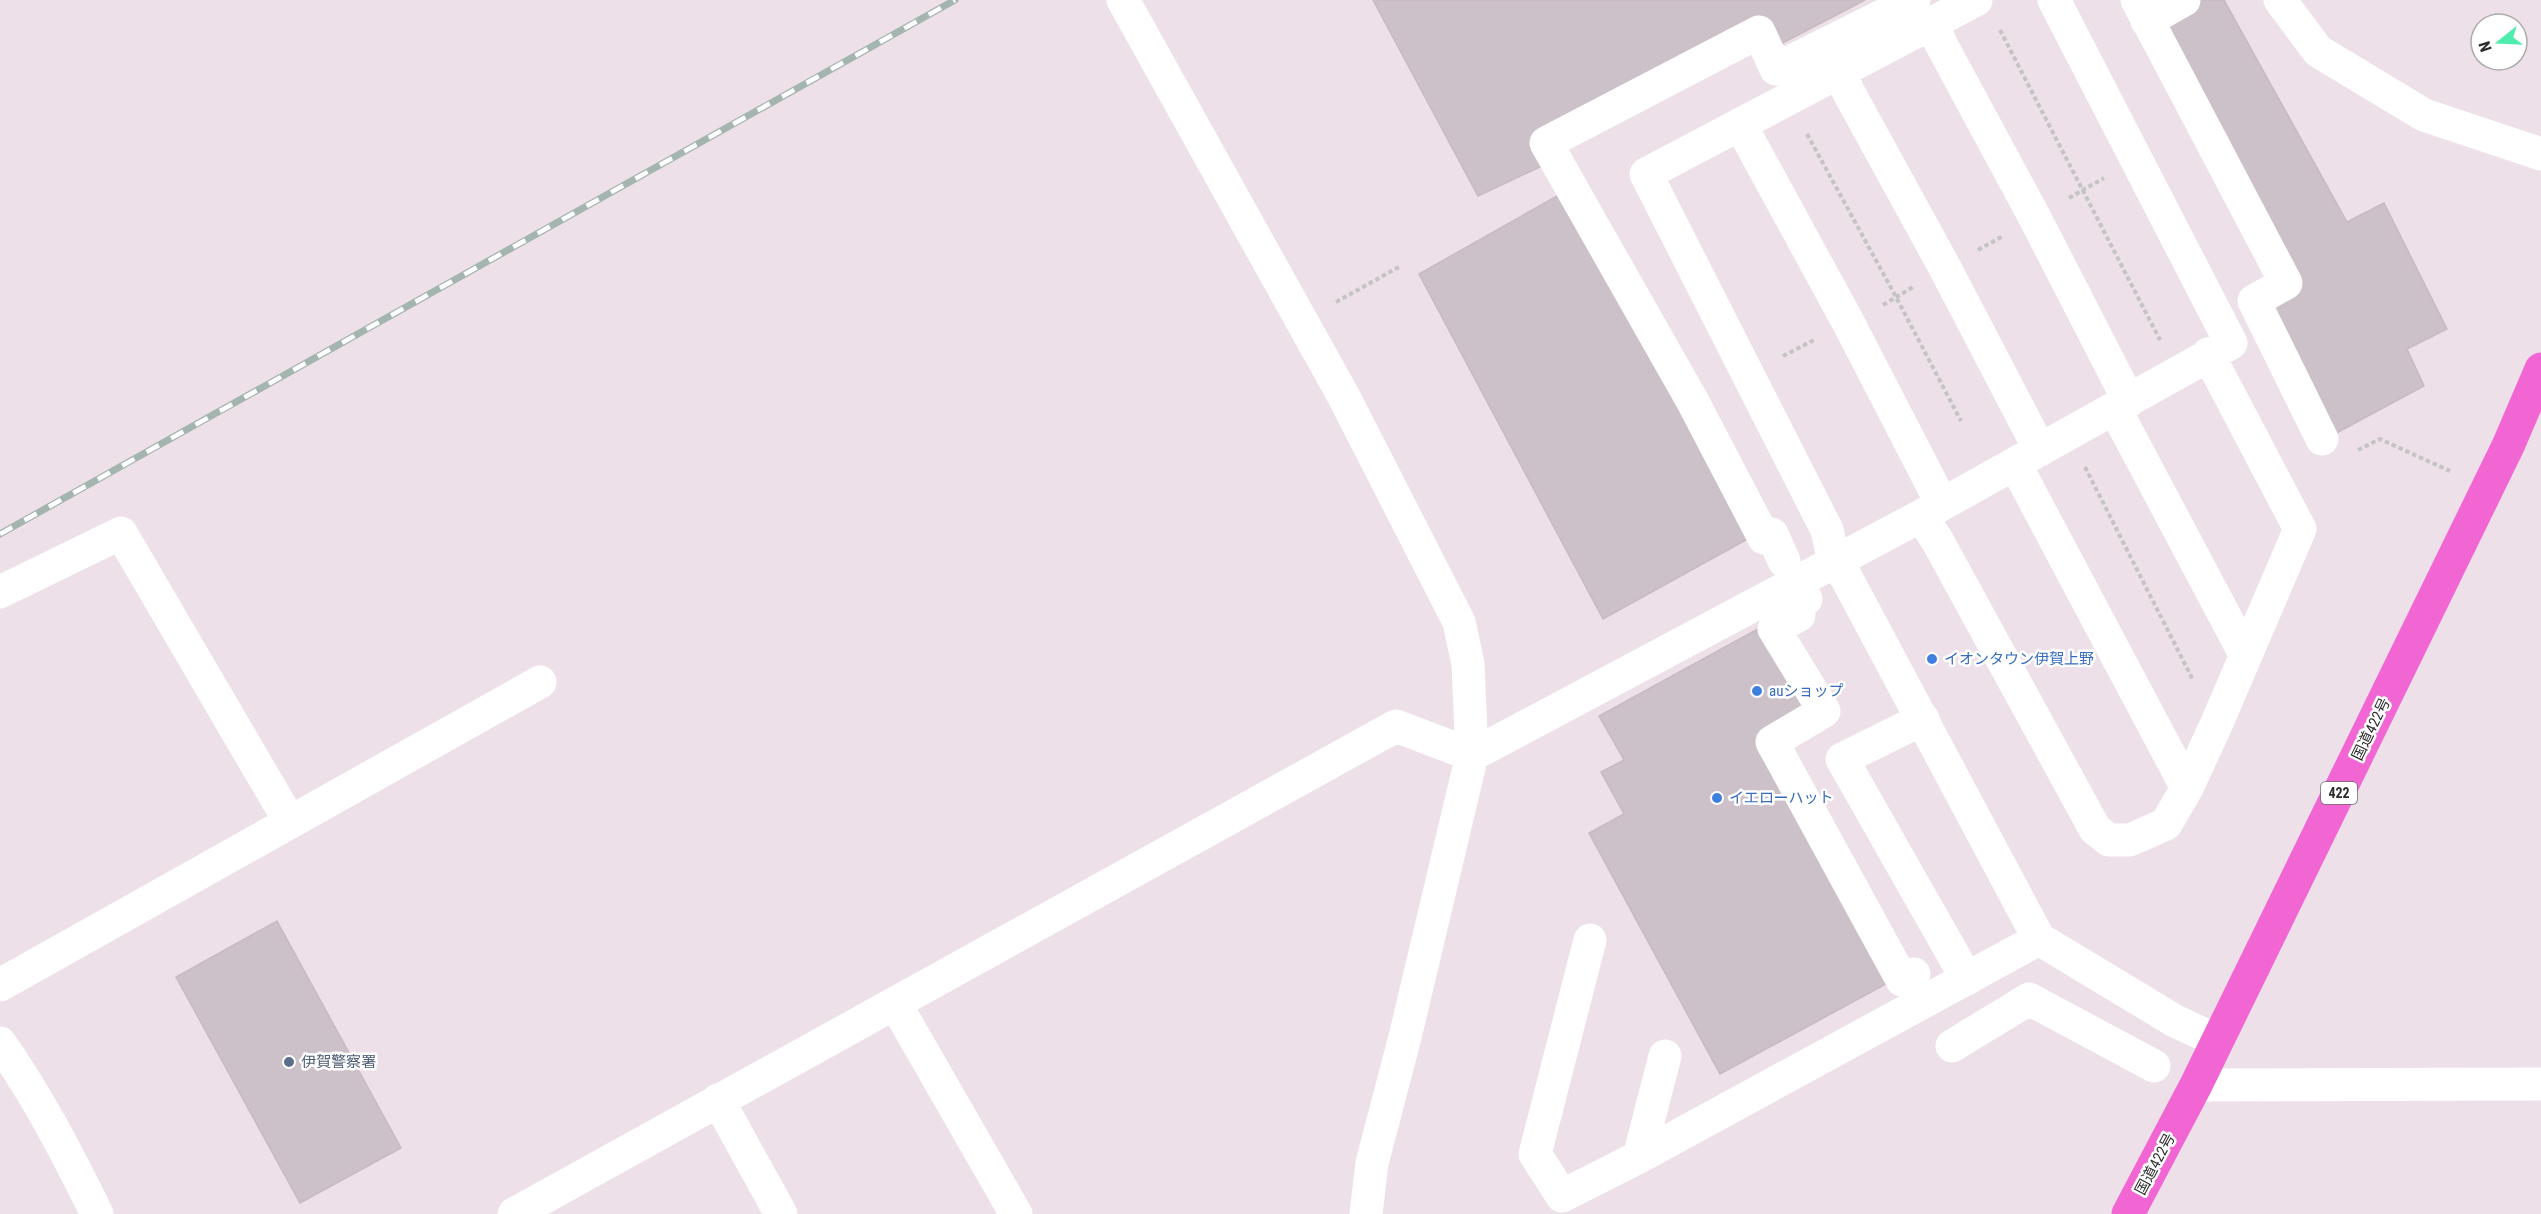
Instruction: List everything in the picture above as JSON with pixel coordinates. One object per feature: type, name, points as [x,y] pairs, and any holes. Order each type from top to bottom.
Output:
[{"type":"highway","name":"国道422号","points":[[2128,1214],[2218,1041],[2503,456],[2541,369]]},
{"type":"street","points":[[1123,0],[1344,398],[1459,622],[1468,664],[1472,755],[1414,1002],[1372,1163],[1366,1214]]},
{"type":"street","points":[[1784,561],[1772,534],[1764,538],[1693,402],[1546,143],[1759,32],[1776,69],[1924,11],[1976,0]]},
{"type":"street","points":[[514,1214],[718,1100],[896,1005],[1396,726],[1472,755],[1932,510],[2231,343],[2054,0]]},
{"type":"street","points":[[2184,0],[2142,10],[2286,283],[2254,302],[2322,439]]},
{"type":"street","points":[[2280,0],[2318,51],[2424,115],[2541,154]]},
{"type":"street","points":[[1924,11],[1841,72],[1646,174],[1827,530],[1834,561],[1846,577],[2039,939],[2175,1021],[2218,1041]]},
{"type":"street","points":[[1924,11],[2035,218],[2122,405],[2245,654]]},
{"type":"street","points":[[1841,72],[1848,91],[1945,268],[2027,457],[2187,788]]},
{"type":"street","points":[[1740,124],[1848,322],[1932,510],[1937,540],[2095,830],[2109,840],[2130,840],[2166,824],[2187,788],[2216,725],[2300,529],[2208,354]]},
{"type":"street","points":[[0,592],[121,533],[290,822]]},
{"type":"street","points":[[1806,599],[1794,603],[1799,615],[1774,629],[1824,711],[1772,742],[1902,980],[1914,974]]},
{"type":"street","points":[[0,985],[540,682]]},
{"type":"street","points":[[1923,719],[1842,759],[1966,979]]},
{"type":"street","points":[[1590,940],[1535,1154],[1562,1196],[1639,1157],[2039,939]]},
{"type":"street","points":[[1952,1047],[2029,999],[2154,1066]]},
{"type":"street","points":[[896,1005],[1016,1214]]},
{"type":"street","points":[[0,1043],[28,1083],[74,1165],[97,1214]]},
{"type":"street","points":[[1639,1157],[1665,1056]]},
{"type":"street","points":[[2196,1085],[2541,1084]]},
{"type":"street","points":[[718,1100],[781,1214]]},
{"type":"path","points":[[1998,26],[2164,349]]},
{"type":"path","points":[[1803,126],[1961,421]]},
{"type":"path","points":[[2065,200],[2111,174]]},
{"type":"path","points":[[1972,253],[2010,233]]},
{"type":"path","points":[[1328,306],[1399,267]]},
{"type":"path","points":[[1880,306],[1923,282]]},
{"type":"path","points":[[1777,359],[1824,335]]},
{"type":"path","points":[[2380,439],[2450,471]]},
{"type":"path","points":[[2082,461],[2216,725]]},
{"type":"building","points":[[1373,0],[1865,0],[1773,48],[1762,23],[1544,165],[1478,196]]},
{"type":"building","points":[[2191,0],[2224,0],[2347,222],[2384,203],[2447,329],[2407,349],[2424,386],[2331,436],[2264,301],[2294,285],[2155,18]]},
{"type":"building","points":[[1564,192],[1755,535],[1603,619],[1419,274]]},
{"type":"building","points":[[1765,625],[1811,709],[1754,740],[1886,984],[1720,1074],[1589,833],[1624,814],[1601,772],[1624,760],[1599,716]]},
{"type":"building","name":"伊賀警察署","points":[[277,921],[401,1148],[300,1203],[176,977]]},
{"type":"railway","points":[[0,534],[955,0]]},
{"type":"place","name":"イオンタウン伊賀上野","points":[[1932,659]]},
{"type":"place","name":"auショップ","points":[[1757,691]]},
{"type":"place","name":"イエローハット","points":[[1717,798]]},
{"type":"place","name":"伊賀警察署","points":[[289,1062]]}]
